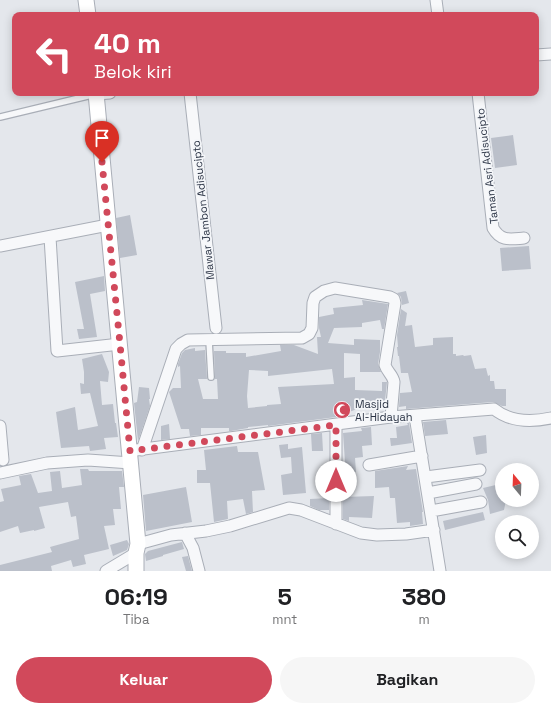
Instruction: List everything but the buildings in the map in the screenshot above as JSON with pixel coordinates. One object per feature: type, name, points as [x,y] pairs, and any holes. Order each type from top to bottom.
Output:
[{"type":"main road","points":[[86,0],[88,12]]},
{"type":"main road","points":[[100,96],[108,226],[120,344],[134,455],[136,558]]},
{"type":"street","points":[[436,0],[438,12]]},
{"type":"street","points":[[539,55],[551,54]]},
{"type":"street","name":"Mawar Jambon Adisucipto","points":[[190,96],[216,328]]},
{"type":"street","name":"Taman Asri Adisucipto","points":[[478,96],[494,228],[497,235],[505,239],[524,238]]},
{"type":"street","points":[[0,246],[108,226]]},
{"type":"street","points":[[50,237],[57,351],[120,344]]},
{"type":"street","points":[[134,455],[176,349],[181,344],[188,340],[302,338],[309,334],[312,328],[313,303],[315,296],[324,291],[335,288],[390,297],[394,299],[395,303],[385,365],[394,382],[391,417]]},
{"type":"street","points":[[0,473],[47,463],[134,455],[391,417],[494,409],[500,414],[510,418],[526,420],[551,418]]},
{"type":"street","points":[[415,416],[440,570]]},
{"type":"street","points":[[336,425],[336,524]]},
{"type":"street","points":[[0,426],[3,460]]},
{"type":"street","points":[[369,465],[422,456]]},
{"type":"street","points":[[426,477],[480,470]]},
{"type":"street","points":[[428,493],[476,484]]},
{"type":"street","points":[[431,511],[482,502]]},
{"type":"street","points":[[106,571],[136,558],[171,535],[188,540],[289,508],[301,510],[361,533],[377,535],[406,534],[434,530]]},
{"type":"street","points":[[188,540],[200,571]]},
{"type":"lane","points":[[0,118],[88,96]]},
{"type":"lane","points":[[209,340],[211,377]]},
{"type":"place","name":"Masjid Al-Hidayah","points":[[342,410]]},
{"type":"route","points":[[102,162],[130,451],[336,425],[336,481]]}]
